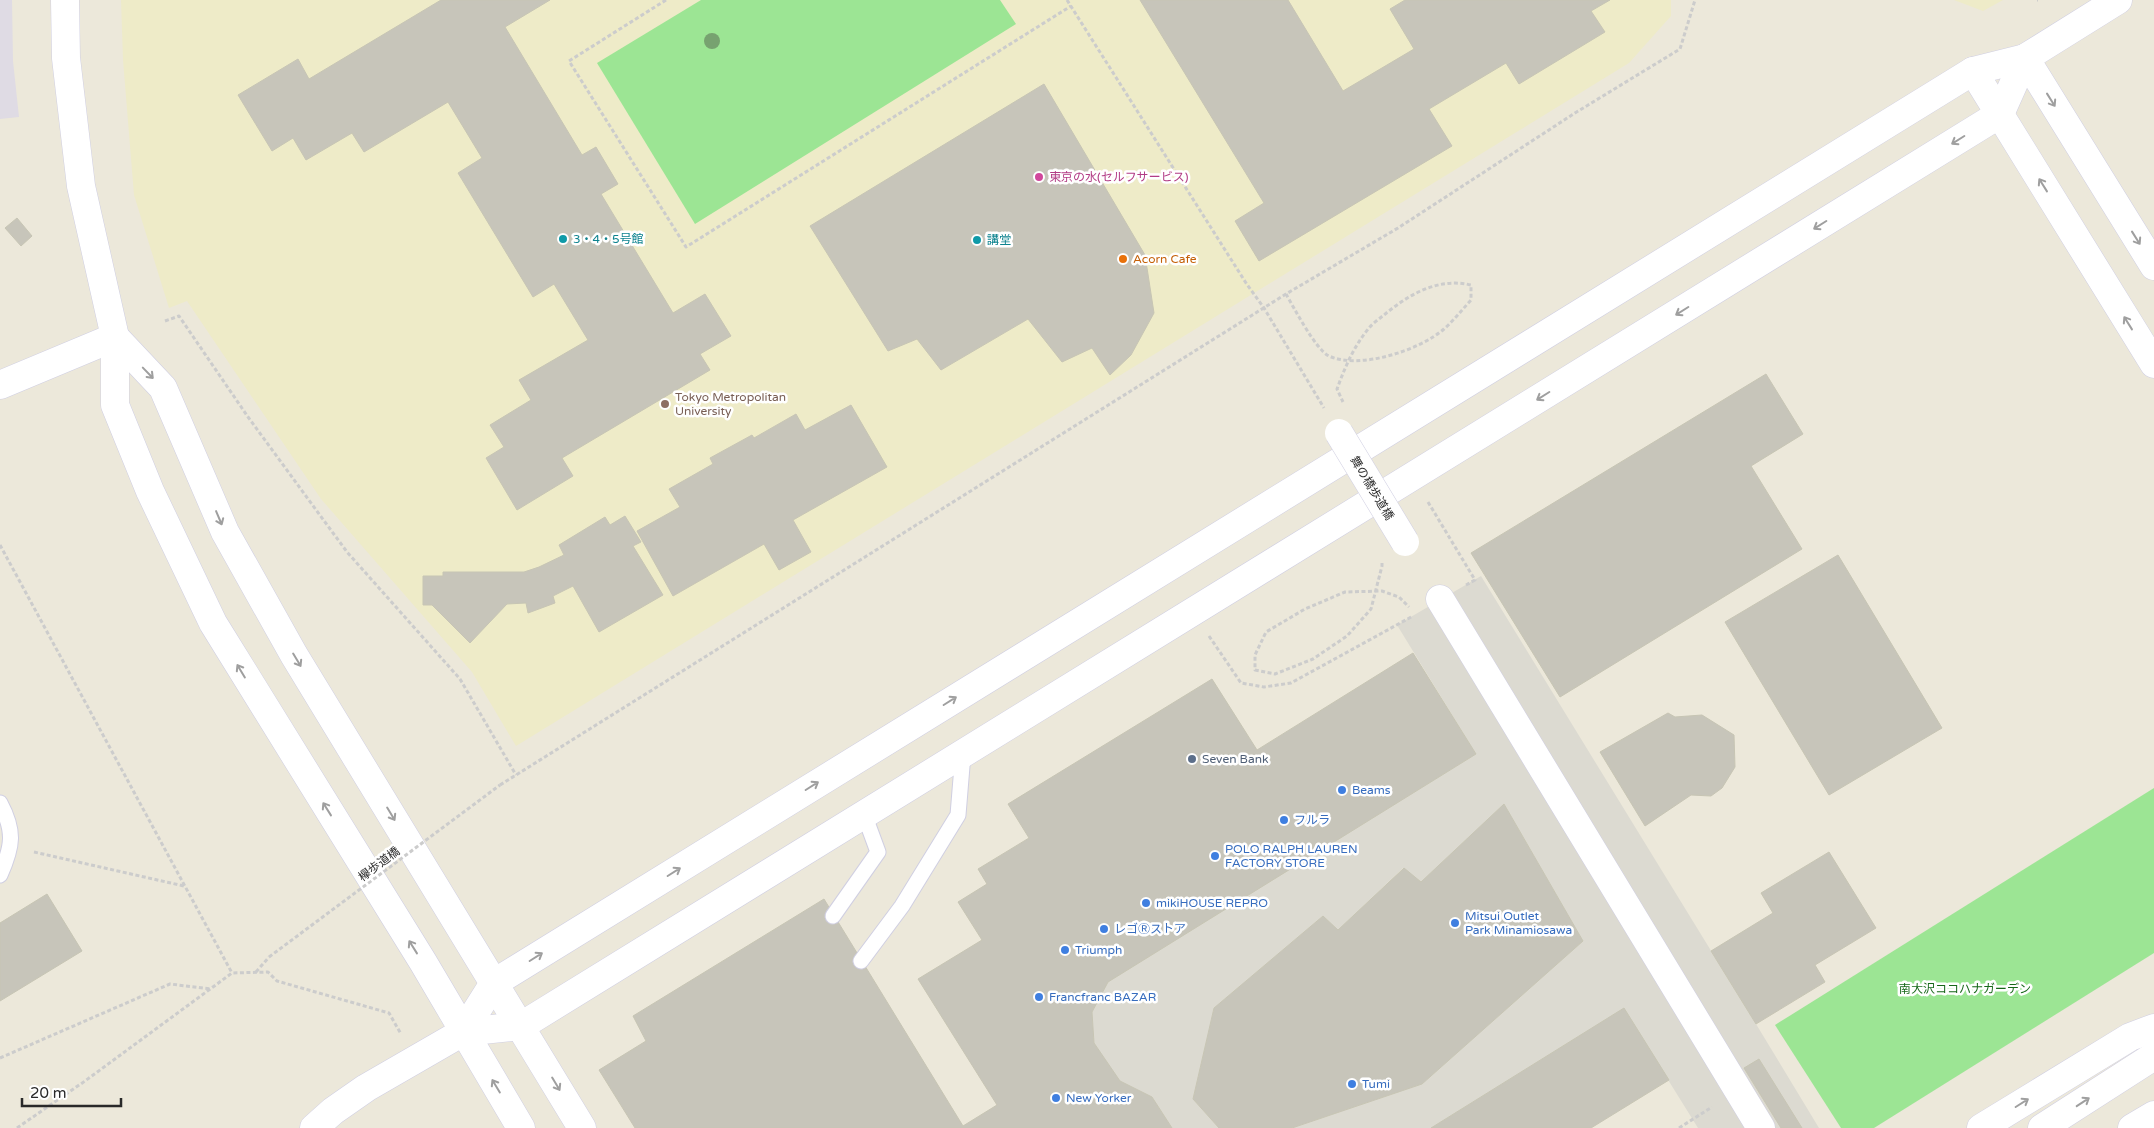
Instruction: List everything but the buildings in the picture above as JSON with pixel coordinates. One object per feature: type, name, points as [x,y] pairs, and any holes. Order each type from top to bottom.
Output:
[{"type":"street","points":[[65,0],[66,58],[81,186],[115,337],[115,405],[150,492],[213,623],[423,962],[521,1128]]},
{"type":"street","points":[[463,1032],[494,983],[1973,71],[2025,58],[2118,0]]},
{"type":"street","points":[[314,1128],[333,1111],[366,1088],[463,1032],[521,1026],[2000,114],[2025,58]]},
{"type":"street","points":[[2025,58],[2154,266]]},
{"type":"street","points":[[1973,71],[2154,364]]},
{"type":"street","points":[[0,385],[115,337]]},
{"type":"street","points":[[115,337],[163,388],[225,532],[294,655],[582,1128]]},
{"type":"street","name":"舞の橋歩道橋","points":[[1339,433],[1401,535]]},
{"type":"street","points":[[1440,599],[1755,1119]]},
{"type":"street","points":[[1980,1128],[2130,1036],[2154,1028]]},
{"type":"street","points":[[2042,1128],[2154,1056]]},
{"type":"street","points":[[2132,1128],[2154,1115]]},
{"type":"lane","points":[[861,961],[902,906],[958,815],[963,754]]},
{"type":"lane","points":[[0,803],[10,822],[11,836],[5,863],[0,875]]},
{"type":"lane","points":[[834,916],[878,852],[864,814]]},
{"type":"path","points":[[666,0],[569,61],[686,247],[1071,6]]},
{"type":"path","points":[[1067,0],[1246,283],[1264,308],[1339,433],[1354,423],[1336,388],[1340,381],[1346,365],[1349,358],[1370,326],[1402,300],[1434,286],[1458,282],[1470,285],[1470,300],[1444,329],[1413,348],[1363,360],[1355,360],[1347,360],[1328,356],[1305,329],[1286,294]]},
{"type":"path","name":"欅歩道橋","points":[[256,972],[269,957],[500,785],[1286,294],[1398,228],[1575,113],[1680,49],[1695,0]]},
{"type":"path","points":[[165,321],[179,316],[248,417],[347,552],[460,679],[516,775]]},
{"type":"path","points":[[1426,499],[1475,580],[1440,599]]},
{"type":"path","points":[[1206,632],[1241,682],[1264,687],[1291,682],[1417,614],[1399,597],[1382,591],[1373,591],[1364,591],[1345,592],[1305,609],[1266,632],[1255,655],[1255,670],[1274,674],[1313,659],[1347,636],[1371,609],[1375,592],[1378,583],[1382,566],[1376,540],[1401,535]]},
{"type":"path","points":[[0,545],[232,973]]},
{"type":"path","points":[[29,851],[185,886]]},
{"type":"path","points":[[17,1128],[85,1081],[232,973],[268,972],[277,981],[389,1013],[405,1043]]},
{"type":"path","points":[[0,1058],[170,984],[211,989]]},
{"type":"path","points":[[1679,1128],[1693,1119]]},
{"type":"shaded area","points":[[0,0],[12,0],[13,61],[19,117],[0,119]]},
{"type":"shaded area","name":"Tokyo Metropolitan University","points":[[121,0],[1671,0],[1671,16],[1629,63],[516,746],[472,672],[321,499],[187,301],[169,308],[134,195],[123,60]]},
{"type":"shaded area","points":[[1954,0],[2003,0],[1983,11]]},
{"type":"shaded area","points":[[1481,576],[1819,1128],[1698,1128],[1624,1009],[1431,1128],[1292,1128],[1422,1084],[1583,941],[1504,804],[1421,882],[1403,868],[1338,930],[1323,916],[1214,1008],[1193,1099],[1219,1128],[1172,1128],[1152,1097],[1120,1081],[1094,1043],[1092,1012],[1108,981],[1476,754],[1397,625]]},
{"type":"green space","points":[[701,0],[1000,0],[1016,24],[695,224],[597,63]]},
{"type":"green space","name":"南大沢ココハナガーデン","points":[[2154,788],[2154,953],[1874,1128],[1841,1128],[1775,1025]]},
{"type":"place","name":"東京の水(セルフサービス)","points":[[1039,177]]},
{"type":"place","name":"3・4・5号館","points":[[563,239]]},
{"type":"place","name":"講堂","points":[[977,240]]},
{"type":"place","name":"Acorn Cafe","points":[[1123,259]]},
{"type":"place","name":"Tokyo Metropolitan University","points":[[665,404]]},
{"type":"place","name":"Seven Bank","points":[[1192,759]]},
{"type":"place","name":"Beams","points":[[1342,790]]},
{"type":"place","name":"フルラ","points":[[1284,820]]},
{"type":"place","name":"POLO RALPH LAUREN FACTORY STORE","points":[[1215,856]]},
{"type":"place","name":"mikiHOUSE REPRO","points":[[1146,903]]},
{"type":"place","name":"Mitsui Outlet Park Minamiosawa","points":[[1455,923]]},
{"type":"place","name":"レゴⓇストア","points":[[1104,929]]},
{"type":"place","name":"Triumph","points":[[1065,950]]},
{"type":"place","name":"Francfranc BAZAR","points":[[1039,997]]},
{"type":"place","name":"Tumi","points":[[1352,1084]]},
{"type":"place","name":"New Yorker","points":[[1056,1098]]}]
